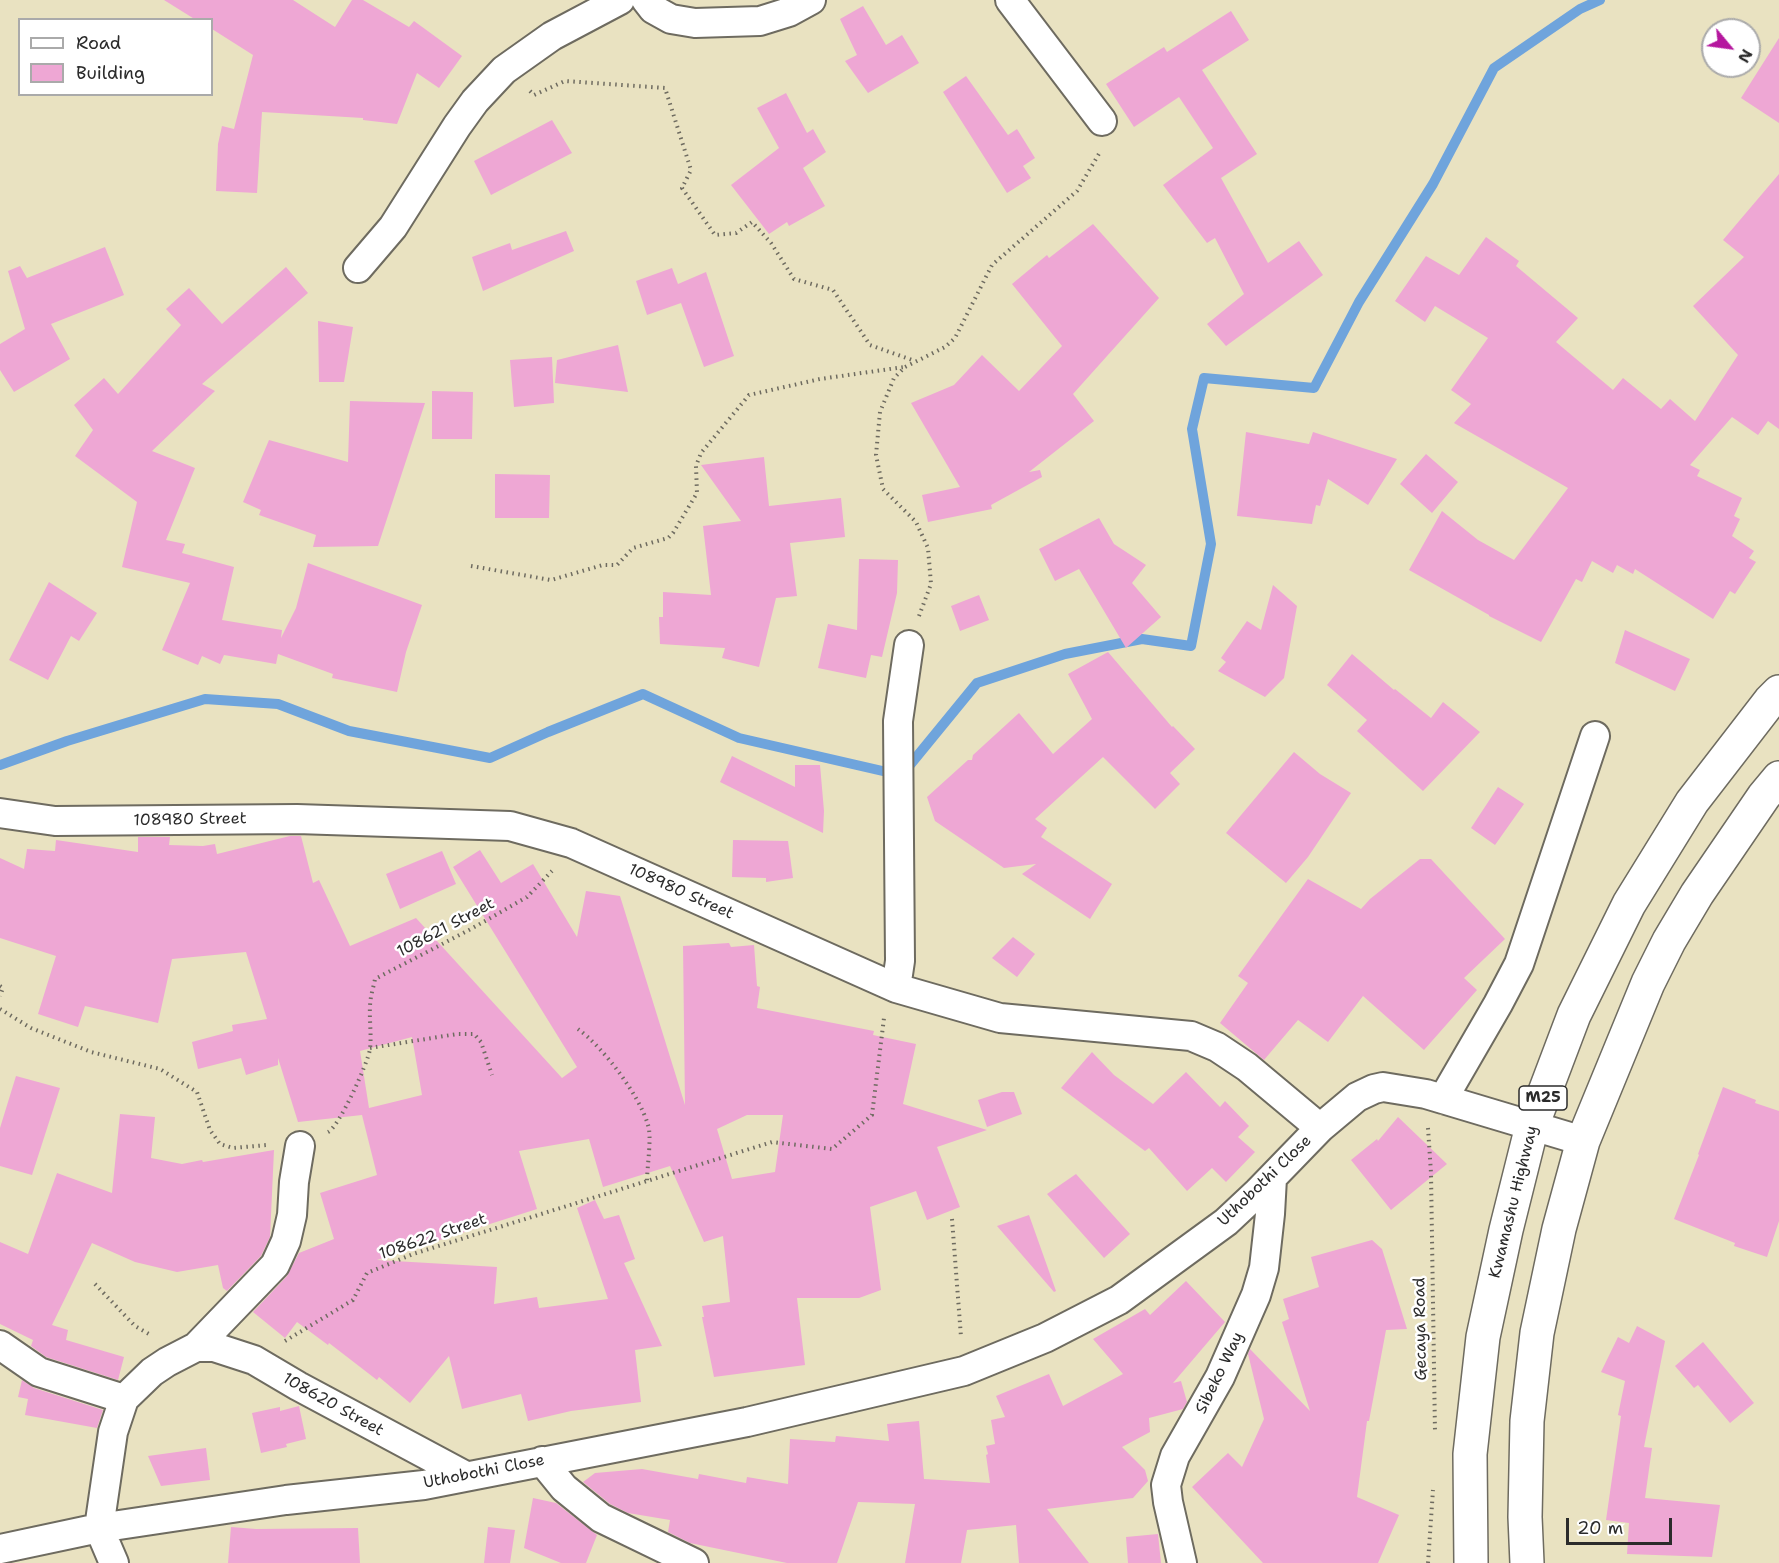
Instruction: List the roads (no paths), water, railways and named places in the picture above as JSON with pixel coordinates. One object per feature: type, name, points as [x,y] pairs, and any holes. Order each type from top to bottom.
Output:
[{"type":"main road","name":"Kwamashu Highway","points":[[1471,1563],[1470,1454],[1483,1337],[1506,1230],[1533,1126],[1574,1015],[1629,904],[1692,802],[1779,692]]},
{"type":"main road","points":[[1527,1563],[1525,1517],[1527,1421],[1538,1334],[1559,1229],[1583,1141],[1648,983],[1669,941],[1697,894],[1764,796],[1779,778]]},
{"type":"street","points":[[358,268],[393,227],[475,101],[504,70],[552,36],[620,0]]},
{"type":"street","points":[[646,0],[653,9],[671,19],[695,23],[760,21],[789,12],[811,0]]},
{"type":"street","points":[[1010,0],[1102,121]]},
{"type":"street","points":[[896,988],[900,961],[898,721],[909,645]]},
{"type":"street","points":[[1435,1097],[1498,1004],[1519,964],[1595,736]]},
{"type":"street","name":"108980 Street","points":[[0,813],[55,821],[297,819],[510,826],[571,843],[896,988],[1000,1018],[1191,1036],[1217,1047],[1247,1067],[1320,1128]]},
{"type":"street","name":"Uthobothi Close","points":[[0,1550],[99,1527],[286,1500],[424,1485],[747,1422],[964,1371],[1044,1338],[1119,1300],[1226,1222],[1320,1128],[1357,1097],[1374,1089],[1383,1087],[1435,1097],[1583,1141]]},
{"type":"street","points":[[114,1563],[99,1527],[113,1432],[124,1399],[152,1372],[196,1347],[275,1265],[286,1241],[292,1215],[294,1182],[300,1146]]},
{"type":"street","name":"Sibeko Way","points":[[1182,1563],[1166,1485],[1175,1456],[1220,1377],[1256,1295],[1264,1268],[1272,1178]]},
{"type":"street","points":[[0,1345],[39,1372],[124,1399]]},
{"type":"street","name":"108620 Street","points":[[196,1347],[214,1347],[254,1360],[466,1476]]},
{"type":"street","points":[[542,1461],[564,1488],[601,1518],[694,1563]]},
{"type":"waterway","points":[[0,765],[67,741],[205,699],[278,704],[349,731],[490,758],[643,694],[739,738],[887,772],[905,771],[977,683],[1065,654],[1142,639],[1191,646],[1211,544],[1192,429],[1204,378],[1314,388],[1359,302],[1433,184],[1494,68],[1580,9],[1600,0]]}]
